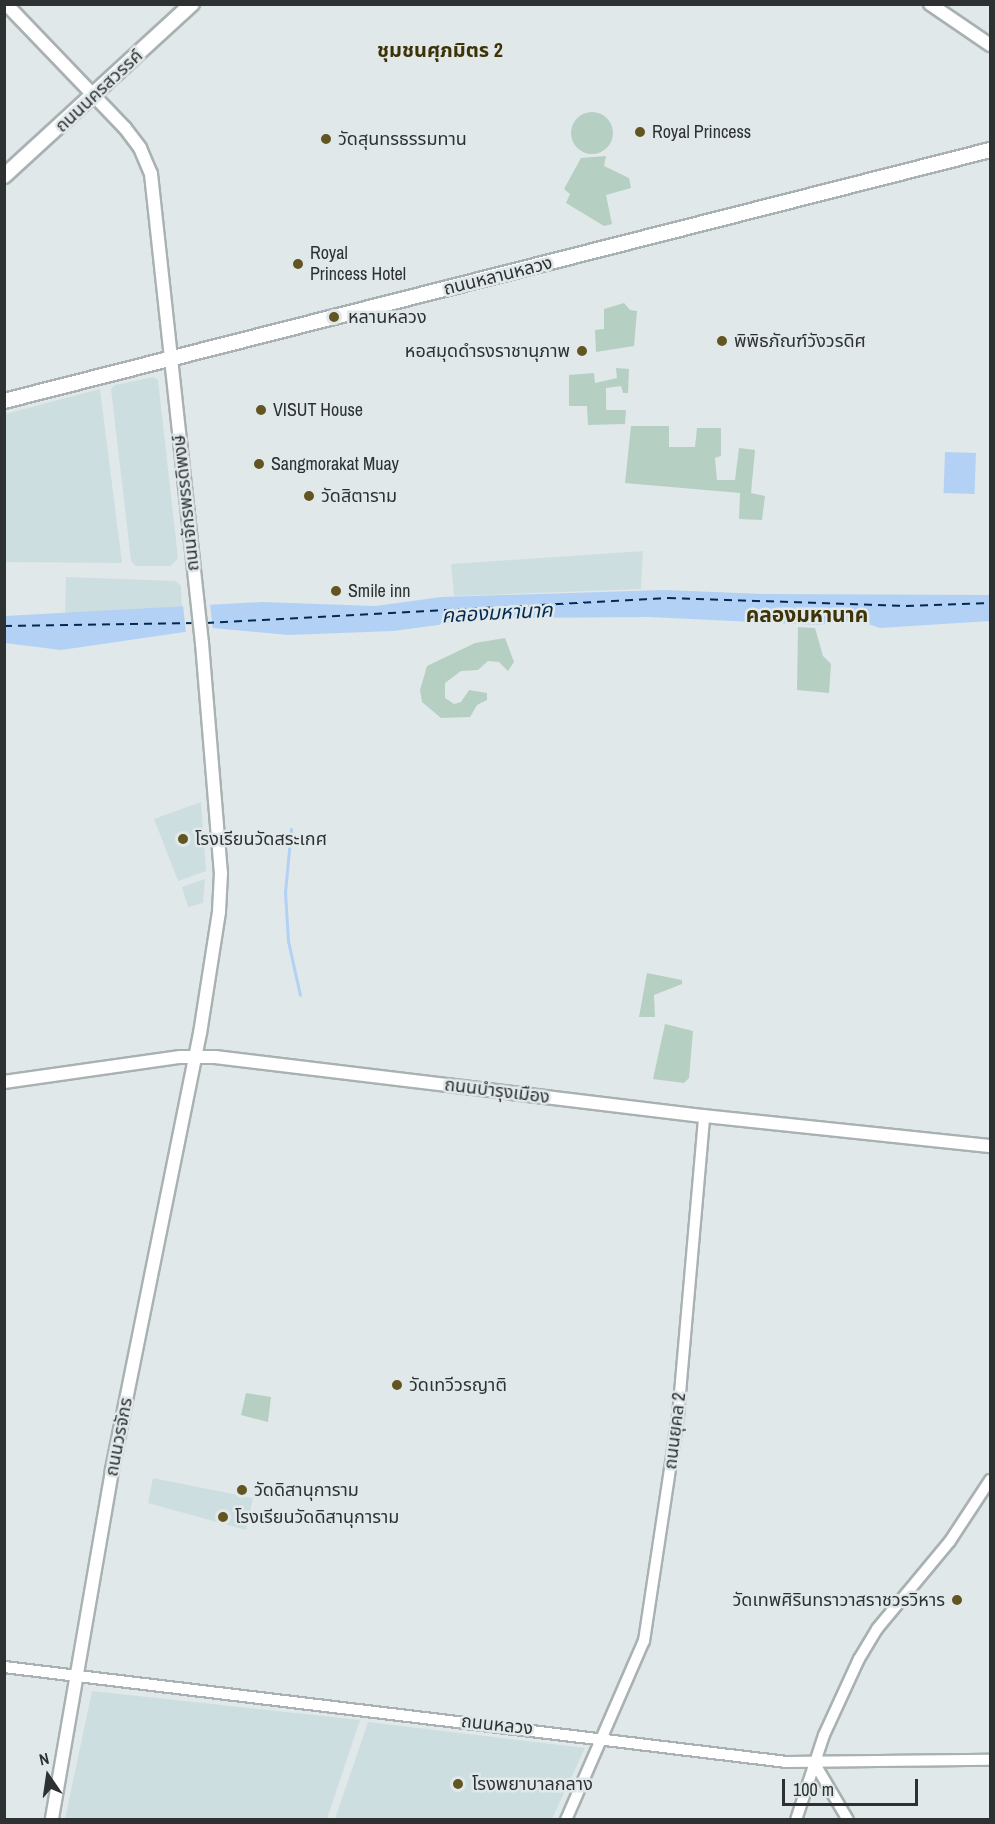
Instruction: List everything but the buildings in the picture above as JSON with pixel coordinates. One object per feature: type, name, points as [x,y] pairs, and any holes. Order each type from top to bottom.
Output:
[{"type":"main road","name":"ถนนจักรพรรดิพงษ์","points":[[6,4],[132,137],[151,174],[197,599],[220,873],[219,912],[195,1056]]},
{"type":"main road","name":"ถนนนครสวรรค์","points":[[4,176],[192,4]]},
{"type":"main road","points":[[930,4],[990,45]]},
{"type":"main road","name":"ถนนหลานหลวง","points":[[4,401],[990,150]]},
{"type":"main road","name":"ถนนบำรุงเมือง","points":[[4,1082],[195,1056],[704,1116],[990,1146]]},
{"type":"main road","name":"ถนนวรจักร","points":[[52,1820],[79,1674],[112,1471],[195,1056]]},
{"type":"street","name":"ถนนยุคล 2","points":[[567,1820],[644,1641],[678,1416],[704,1116]]},
{"type":"street","points":[[796,1820],[815,1764],[849,1679],[877,1629],[950,1541],[990,1480]]},
{"type":"street","name":"ถนนหลวง","points":[[4,1667],[79,1674],[815,1764],[990,1760]]},
{"type":"street","points":[[815,1764],[848,1820]]},
{"type":"shaded area","points":[[153,377],[158,380],[178,558],[171,566],[136,566],[131,561],[111,389],[115,385]]},
{"type":"shaded area","points":[[100,389],[122,563],[5,562],[5,414]]},
{"type":"shaded area","points":[[643,551],[641,589],[454,596],[451,564]]},
{"type":"shaded area","points":[[66,577],[176,581],[181,586],[182,609],[65,615]]},
{"type":"shaded area","name":"โรงเรียนวัดสระเกศ","points":[[201,802],[206,871],[178,881],[154,819]]},
{"type":"shaded area","name":"โรงเรียนวัดสระเกศ","points":[[205,879],[203,903],[188,907],[182,887]]},
{"type":"shaded area","name":"โรงเรียนวัดดิสานุการาม","points":[[153,1478],[253,1498],[246,1530],[148,1503]]},
{"type":"shaded area","points":[[92,1691],[360,1720],[327,1819],[65,1819]]},
{"type":"shaded area","name":"โรงพยาบาลกลาง","points":[[368,1722],[585,1748],[552,1819],[335,1819]]},
{"type":"green space","points":[[592,112],[607,118],[613,133],[607,148],[592,154],[577,148],[571,133],[577,118]]},
{"type":"green space","points":[[606,156],[604,166],[629,178],[631,188],[606,195],[612,224],[604,226],[566,203],[570,194],[564,189],[581,158]]},
{"type":"green space","points":[[624,303],[630,310],[637,311],[634,346],[596,352],[595,330],[604,329],[604,309]]},
{"type":"green space","points":[[616,368],[629,369],[628,393],[623,393],[621,386],[606,388],[606,410],[626,410],[625,424],[588,425],[587,406],[569,406],[569,375],[594,373],[595,383],[617,378]]},
{"type":"green space","points":[[631,426],[669,426],[669,447],[695,447],[697,428],[721,428],[721,456],[715,458],[717,480],[735,480],[739,448],[755,450],[751,493],[765,496],[762,520],[739,519],[740,493],[625,483]]},
{"type":"green space","points":[[798,627],[815,628],[823,656],[831,664],[829,693],[797,690]]},
{"type":"green space","points":[[505,638],[514,662],[508,671],[499,662],[488,661],[478,670],[461,671],[445,683],[445,698],[454,704],[461,702],[469,690],[487,693],[487,700],[477,705],[470,717],[441,718],[422,702],[420,690],[427,666],[475,643]]},
{"type":"green space","points":[[647,973],[682,980],[682,984],[654,995],[655,1017],[639,1017]]},
{"type":"green space","points":[[665,1024],[693,1031],[689,1078],[684,1083],[653,1079]]},
{"type":"green space","points":[[246,1393],[271,1397],[268,1422],[241,1415]]},
{"type":"water","points":[[945,452],[976,453],[975,494],[944,493]]},
{"type":"water","name":"คลองมหานาค","points":[[664,590],[765,594],[990,595],[990,621],[880,628],[856,620],[818,625],[650,617],[491,618],[393,631],[288,635],[212,628],[61,650],[5,643],[5,616],[262,602],[375,606],[442,597]]},
{"type":"pier","points":[[210,603],[213,631],[186,634],[183,606]]},
{"type":"waterway","points":[[291,829],[285,892],[288,941],[300,995]]},
{"type":"ferry route","points":[[206,623],[668,598],[906,606],[990,603]]},
{"type":"ferry route","points":[[4,626],[196,623]]},
{"type":"place","name":"Royal Princess","points":[[640,132]]},
{"type":"place","name":"วัดสุนทรธรรมทาน","points":[[326,139]]},
{"type":"place","name":"Royal Princess Hotel","points":[[298,264]]},
{"type":"place","name":"หลานหลวง","points":[[334,317]]},
{"type":"place","name":"พิพิธภัณฑ์วังวรดิศ","points":[[722,341]]},
{"type":"place","name":"หอสมุดดำรงราชานุภาพ","points":[[582,351]]},
{"type":"place","name":"VISUT House","points":[[261,410]]},
{"type":"place","name":"Sangmorakat Muay","points":[[259,464]]},
{"type":"place","name":"วัดสิตาราม","points":[[309,496]]},
{"type":"place","name":"Smile inn","points":[[336,591]]},
{"type":"place","name":"โรงเรียนวัดสระเกศ","points":[[183,839]]},
{"type":"place","name":"วัดเทวีวรญาติ","points":[[397,1385]]},
{"type":"place","name":"วัดดิสานุการาม","points":[[242,1490]]},
{"type":"place","name":"โรงเรียนวัดดิสานุการาม","points":[[223,1517]]},
{"type":"place","name":"วัดเทพศิรินทราวาสราชวรวิหาร","points":[[957,1600]]},
{"type":"place","name":"โรงพยาบาลกลาง","points":[[458,1784]]},
{"type":"district","name":"ชุมชนศุภมิตร 2","points":[[440,49]]},
{"type":"district","name":"คลองมหานาค","points":[[807,615]]}]
